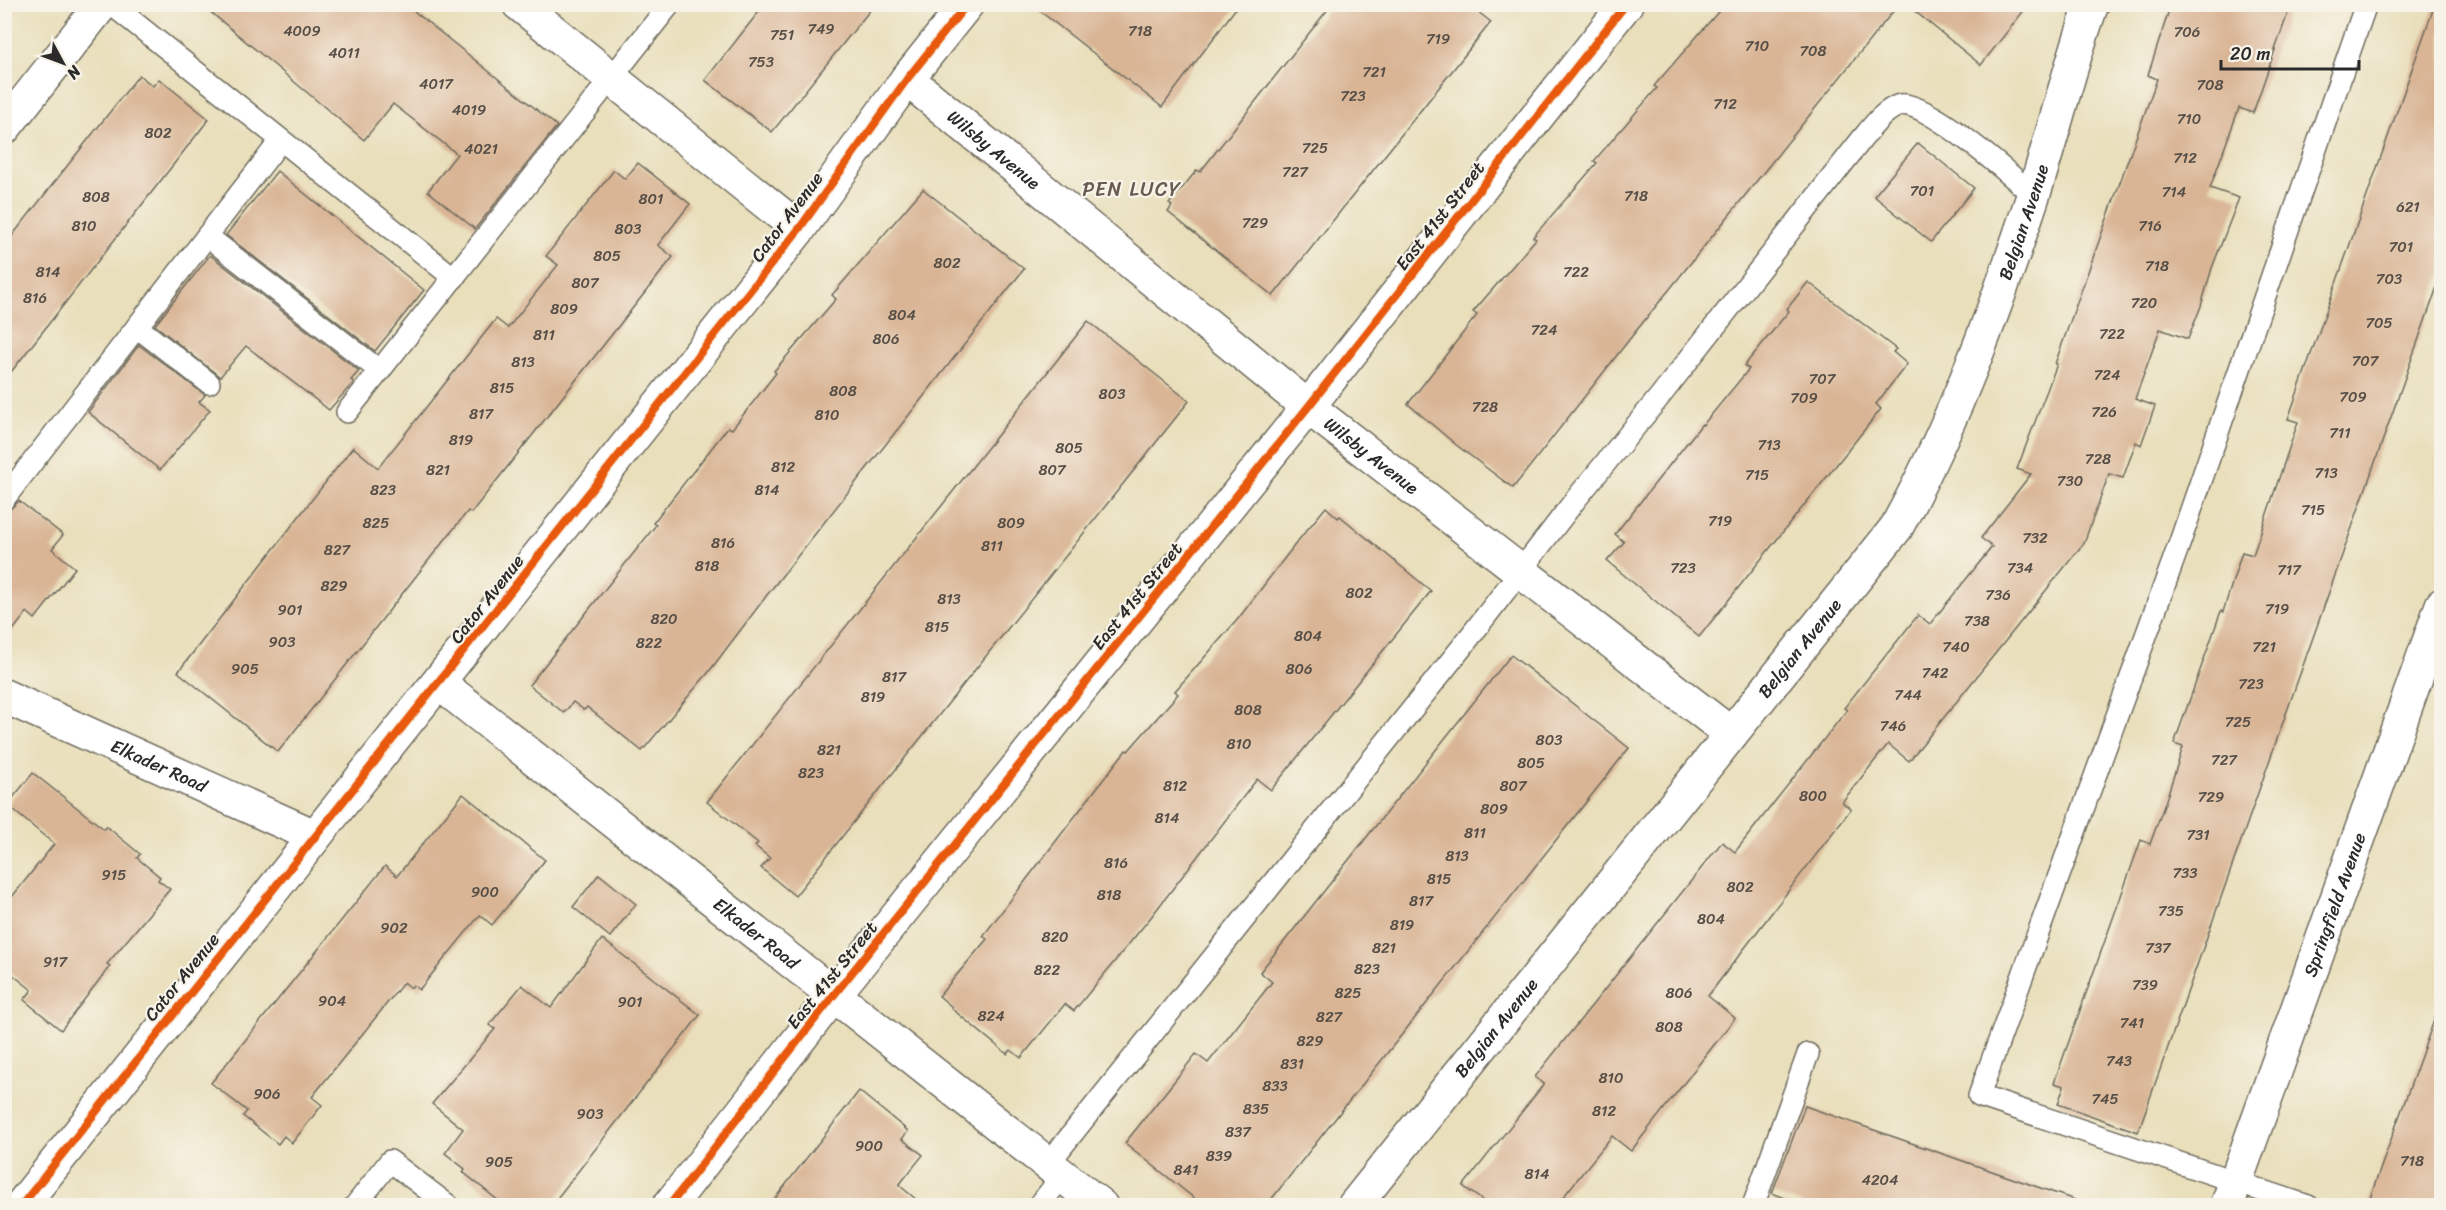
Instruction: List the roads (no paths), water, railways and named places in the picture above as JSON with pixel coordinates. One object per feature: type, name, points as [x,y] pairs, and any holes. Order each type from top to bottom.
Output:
[{"type":"street","points":[[4,128],[102,4]]},
{"type":"street","points":[[519,4],[799,229]]},
{"type":"street","name":"Cator Avenue","points":[[21,1206],[799,229],[907,79],[967,4]]},
{"type":"street","name":"East 41st Street","points":[[669,1206],[833,996],[1308,407],[1626,4]]},
{"type":"street","name":"Belgian Avenue","points":[[1354,1206],[1896,528],[1926,474],[1968,376],[2033,195],[2092,4]]},
{"type":"street","name":"Wilsby Avenue","points":[[907,79],[1308,407],[1731,734]]},
{"type":"street","name":"Springfield Avenue","points":[[2231,1193],[2442,604]]},
{"type":"street","name":"Elkader Road","points":[[439,683],[1101,1206]]},
{"type":"street","name":"Elkader Road","points":[[4,696],[314,836]]},
{"type":"lane","points":[[111,4],[454,278]]},
{"type":"lane","points":[[347,412],[670,4]]},
{"type":"lane","points":[[2308,1206],[2231,1193],[1979,1096],[2180,542],[2366,4]]},
{"type":"lane","points":[[1039,1206],[1055,1170],[1522,572],[1576,499],[1882,116],[1900,105],[1913,105],[1933,116],[2006,170],[2033,195]]},
{"type":"lane","points":[[4,499],[281,141]]},
{"type":"lane","points":[[207,236],[380,371]]},
{"type":"lane","points":[[137,327],[208,383]]},
{"type":"lane","points":[[1753,1206],[1808,1054]]},
{"type":"lane","points":[[355,1206],[390,1161],[449,1206]]},
{"type":"district","name":"PEN LUCY","points":[[1132,189]]}]
